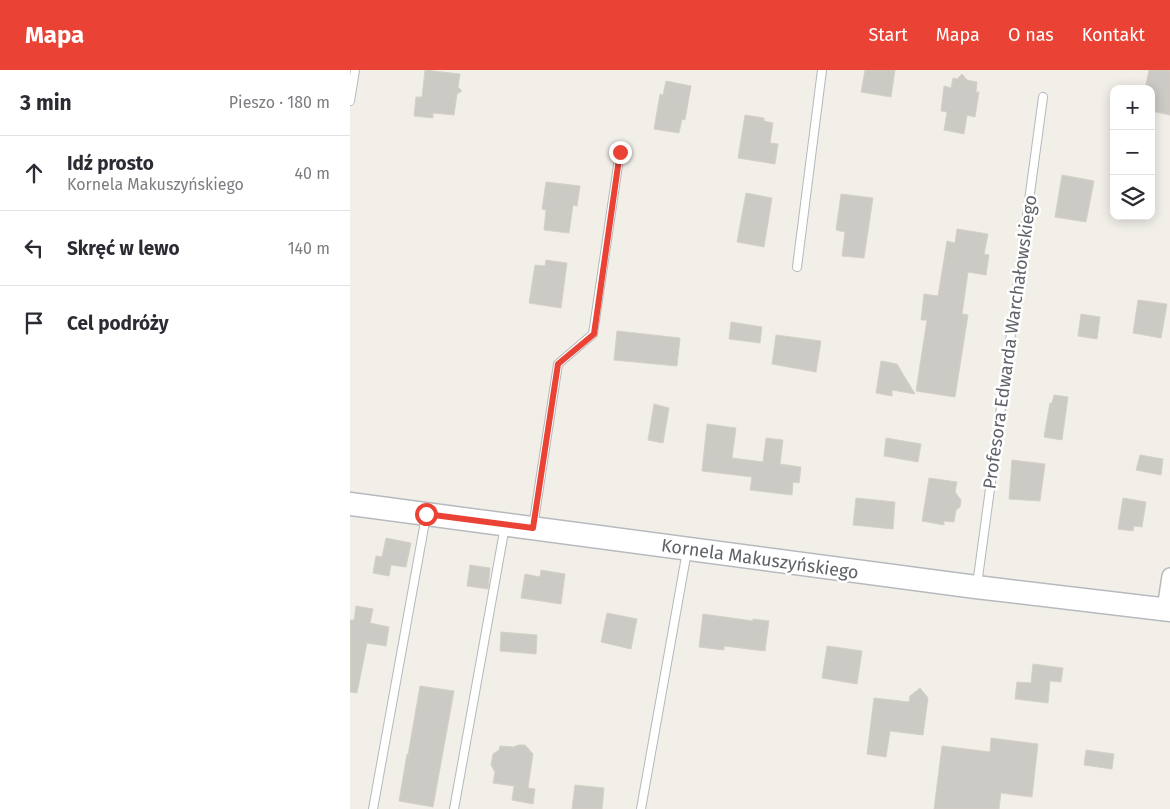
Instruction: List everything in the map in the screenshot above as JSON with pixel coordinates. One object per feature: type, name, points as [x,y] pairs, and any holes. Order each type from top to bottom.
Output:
[{"type":"street","name":"Kornela Makuszyńskiego","points":[[350,504],[976,587],[1168,610]]},
{"type":"street","points":[[1168,610],[1170,576]]},
{"type":"lane","points":[[350,101],[355,70]]},
{"type":"lane","points":[[797,267],[822,70]]},
{"type":"lane","name":"Profesora Edwarda Warchałowskiego","points":[[976,587],[1043,97]]},
{"type":"lane","points":[[533,528],[558,364],[594,334],[620,152]]},
{"type":"lane","points":[[373,809],[426,514]]},
{"type":"lane","points":[[454,809],[506,525]]},
{"type":"lane","points":[[641,809],[688,549]]},
{"type":"building","points":[[425,70],[460,74],[458,87],[462,91],[457,94],[454,115],[433,113],[433,118],[414,116],[416,97],[422,97]]},
{"type":"building","points":[[865,70],[895,70],[891,97],[861,92]]},
{"type":"building","points":[[1149,70],[1170,70],[1170,115],[1155,112],[1155,85],[1146,85]]},
{"type":"building","points":[[962,74],[967,80],[977,82],[976,92],[979,92],[975,117],[967,115],[964,134],[944,130],[947,112],[941,111],[944,86],[951,88],[953,78],[957,79]]},
{"type":"building","points":[[666,81],[691,86],[685,120],[682,119],[679,133],[654,129],[660,94],[663,95]]},
{"type":"building","points":[[745,115],[764,118],[764,121],[773,123],[770,143],[778,144],[775,164],[738,158]]},
{"type":"building","points":[[1062,175],[1094,181],[1086,222],[1055,217]]},
{"type":"building","points":[[546,182],[580,186],[577,206],[573,205],[569,233],[544,230],[546,210],[542,209]]},
{"type":"building","points":[[746,193],[772,198],[764,247],[737,242]]},
{"type":"building","points":[[841,194],[873,198],[864,258],[842,256],[845,232],[836,230]]},
{"type":"building","points":[[957,229],[988,234],[984,254],[989,255],[986,275],[968,272],[962,314],[968,315],[955,397],[916,391],[927,320],[921,320],[924,294],[938,296],[947,241],[955,243]]},
{"type":"building","points":[[546,260],[567,263],[561,308],[529,303],[535,265],[545,266]]},
{"type":"building","points":[[1138,300],[1167,304],[1161,338],[1133,333]]},
{"type":"building","points":[[1081,314],[1100,317],[1097,339],[1078,336]]},
{"type":"building","points":[[731,322],[762,327],[760,343],[729,339]]},
{"type":"building","points":[[617,331],[680,338],[677,366],[614,360]]},
{"type":"building","points":[[776,335],[821,341],[816,372],[772,364]]},
{"type":"building","points":[[881,361],[897,364],[915,394],[892,390],[892,396],[876,393]]},
{"type":"building","points":[[1054,395],[1068,397],[1062,440],[1044,437],[1050,403],[1052,403]]},
{"type":"building","points":[[654,404],[669,408],[663,443],[648,440]]},
{"type":"building","points":[[707,424],[736,428],[732,458],[763,462],[766,438],[783,440],[780,464],[801,467],[799,483],[793,482],[792,495],[750,490],[752,477],[702,471]]},
{"type":"building","points":[[886,438],[921,444],[918,462],[884,456]]},
{"type":"building","points":[[1140,455],[1163,459],[1161,475],[1136,470]]},
{"type":"building","points":[[1012,460],[1045,464],[1040,501],[1009,499]]},
{"type":"building","points":[[929,478],[957,482],[955,492],[961,500],[960,507],[956,510],[954,522],[944,521],[944,525],[922,521]]},
{"type":"building","points":[[856,498],[895,502],[893,529],[853,525]]},
{"type":"building","points":[[1123,498],[1146,502],[1142,527],[1134,526],[1133,531],[1118,529]]},
{"type":"building","points":[[386,538],[411,543],[406,567],[391,565],[389,576],[373,573],[376,556],[382,557]]},
{"type":"building","points":[[470,565],[490,568],[488,589],[467,586]]},
{"type":"building","points":[[541,570],[565,574],[561,604],[521,598],[525,574],[540,577]]},
{"type":"building","points":[[356,606],[373,609],[370,623],[389,627],[386,646],[367,643],[357,693],[350,692],[350,620],[354,620]]},
{"type":"building","points":[[607,613],[637,619],[631,649],[601,642]]},
{"type":"building","points":[[703,614],[753,621],[753,619],[769,621],[765,651],[724,646],[724,650],[699,647]]},
{"type":"building","points":[[501,632],[537,635],[536,654],[500,651]]},
{"type":"building","points":[[827,646],[862,651],[857,684],[822,678]]},
{"type":"building","points":[[1033,664],[1063,668],[1061,682],[1050,681],[1048,703],[1015,699],[1017,682],[1031,683]]},
{"type":"building","points":[[420,686],[454,691],[433,807],[399,801]]},
{"type":"building","points":[[920,688],[928,698],[923,735],[890,731],[886,757],[867,754],[874,698],[909,702],[910,696]]},
{"type":"building","points":[[991,738],[1038,744],[1032,797],[1001,793],[999,809],[934,809],[942,746],[990,752]]},
{"type":"building","points":[[525,745],[533,754],[528,788],[535,789],[533,804],[512,800],[514,786],[493,783],[495,772],[491,765],[493,754],[499,750],[500,746],[514,747]]},
{"type":"building","points":[[1086,750],[1114,754],[1112,769],[1084,765]]},
{"type":"building","points":[[575,785],[604,788],[602,809],[572,809]]},
{"type":"route","points":[[426,514],[533,528],[558,364],[594,334],[620,152]]}]
